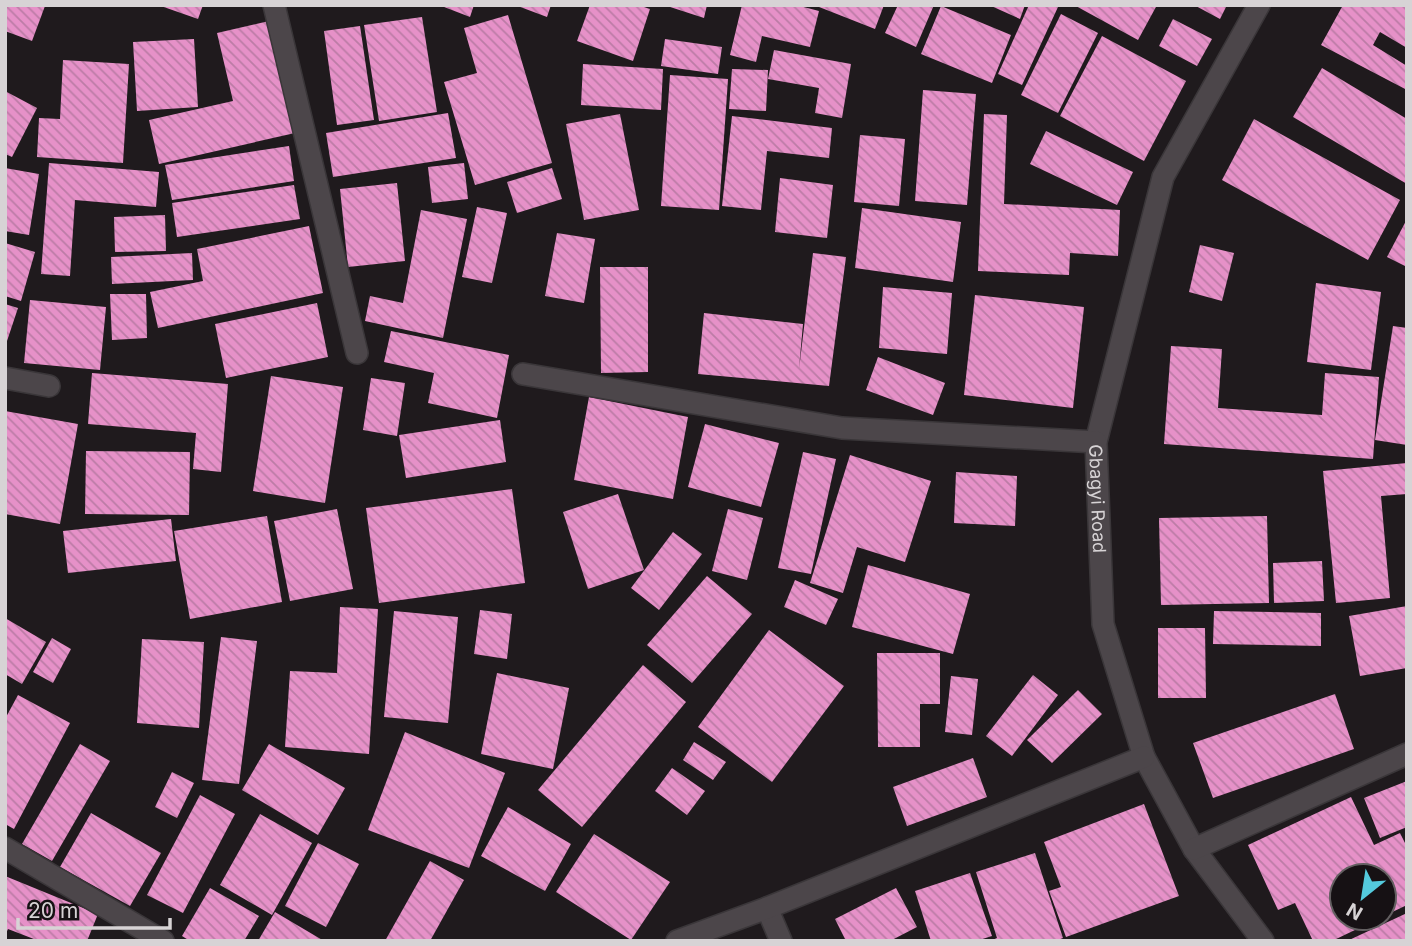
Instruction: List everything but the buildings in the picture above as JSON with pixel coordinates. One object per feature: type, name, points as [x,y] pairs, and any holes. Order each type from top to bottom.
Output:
[{"type":"street","points":[[274,5],[357,353]]},
{"type":"street","name":"Gbagyi Road","points":[[1259,5],[1163,177],[1096,442],[1103,624],[1143,757],[1194,849],[1263,941]]},
{"type":"street","points":[[523,374],[842,428],[1096,442]]},
{"type":"street","points":[[5,378],[49,386]]},
{"type":"street","points":[[1194,849],[1407,754]]},
{"type":"street","points":[[677,941],[1143,757]]},
{"type":"street","points":[[5,848],[163,941]]},
{"type":"street","points":[[766,908],[781,941]]}]
